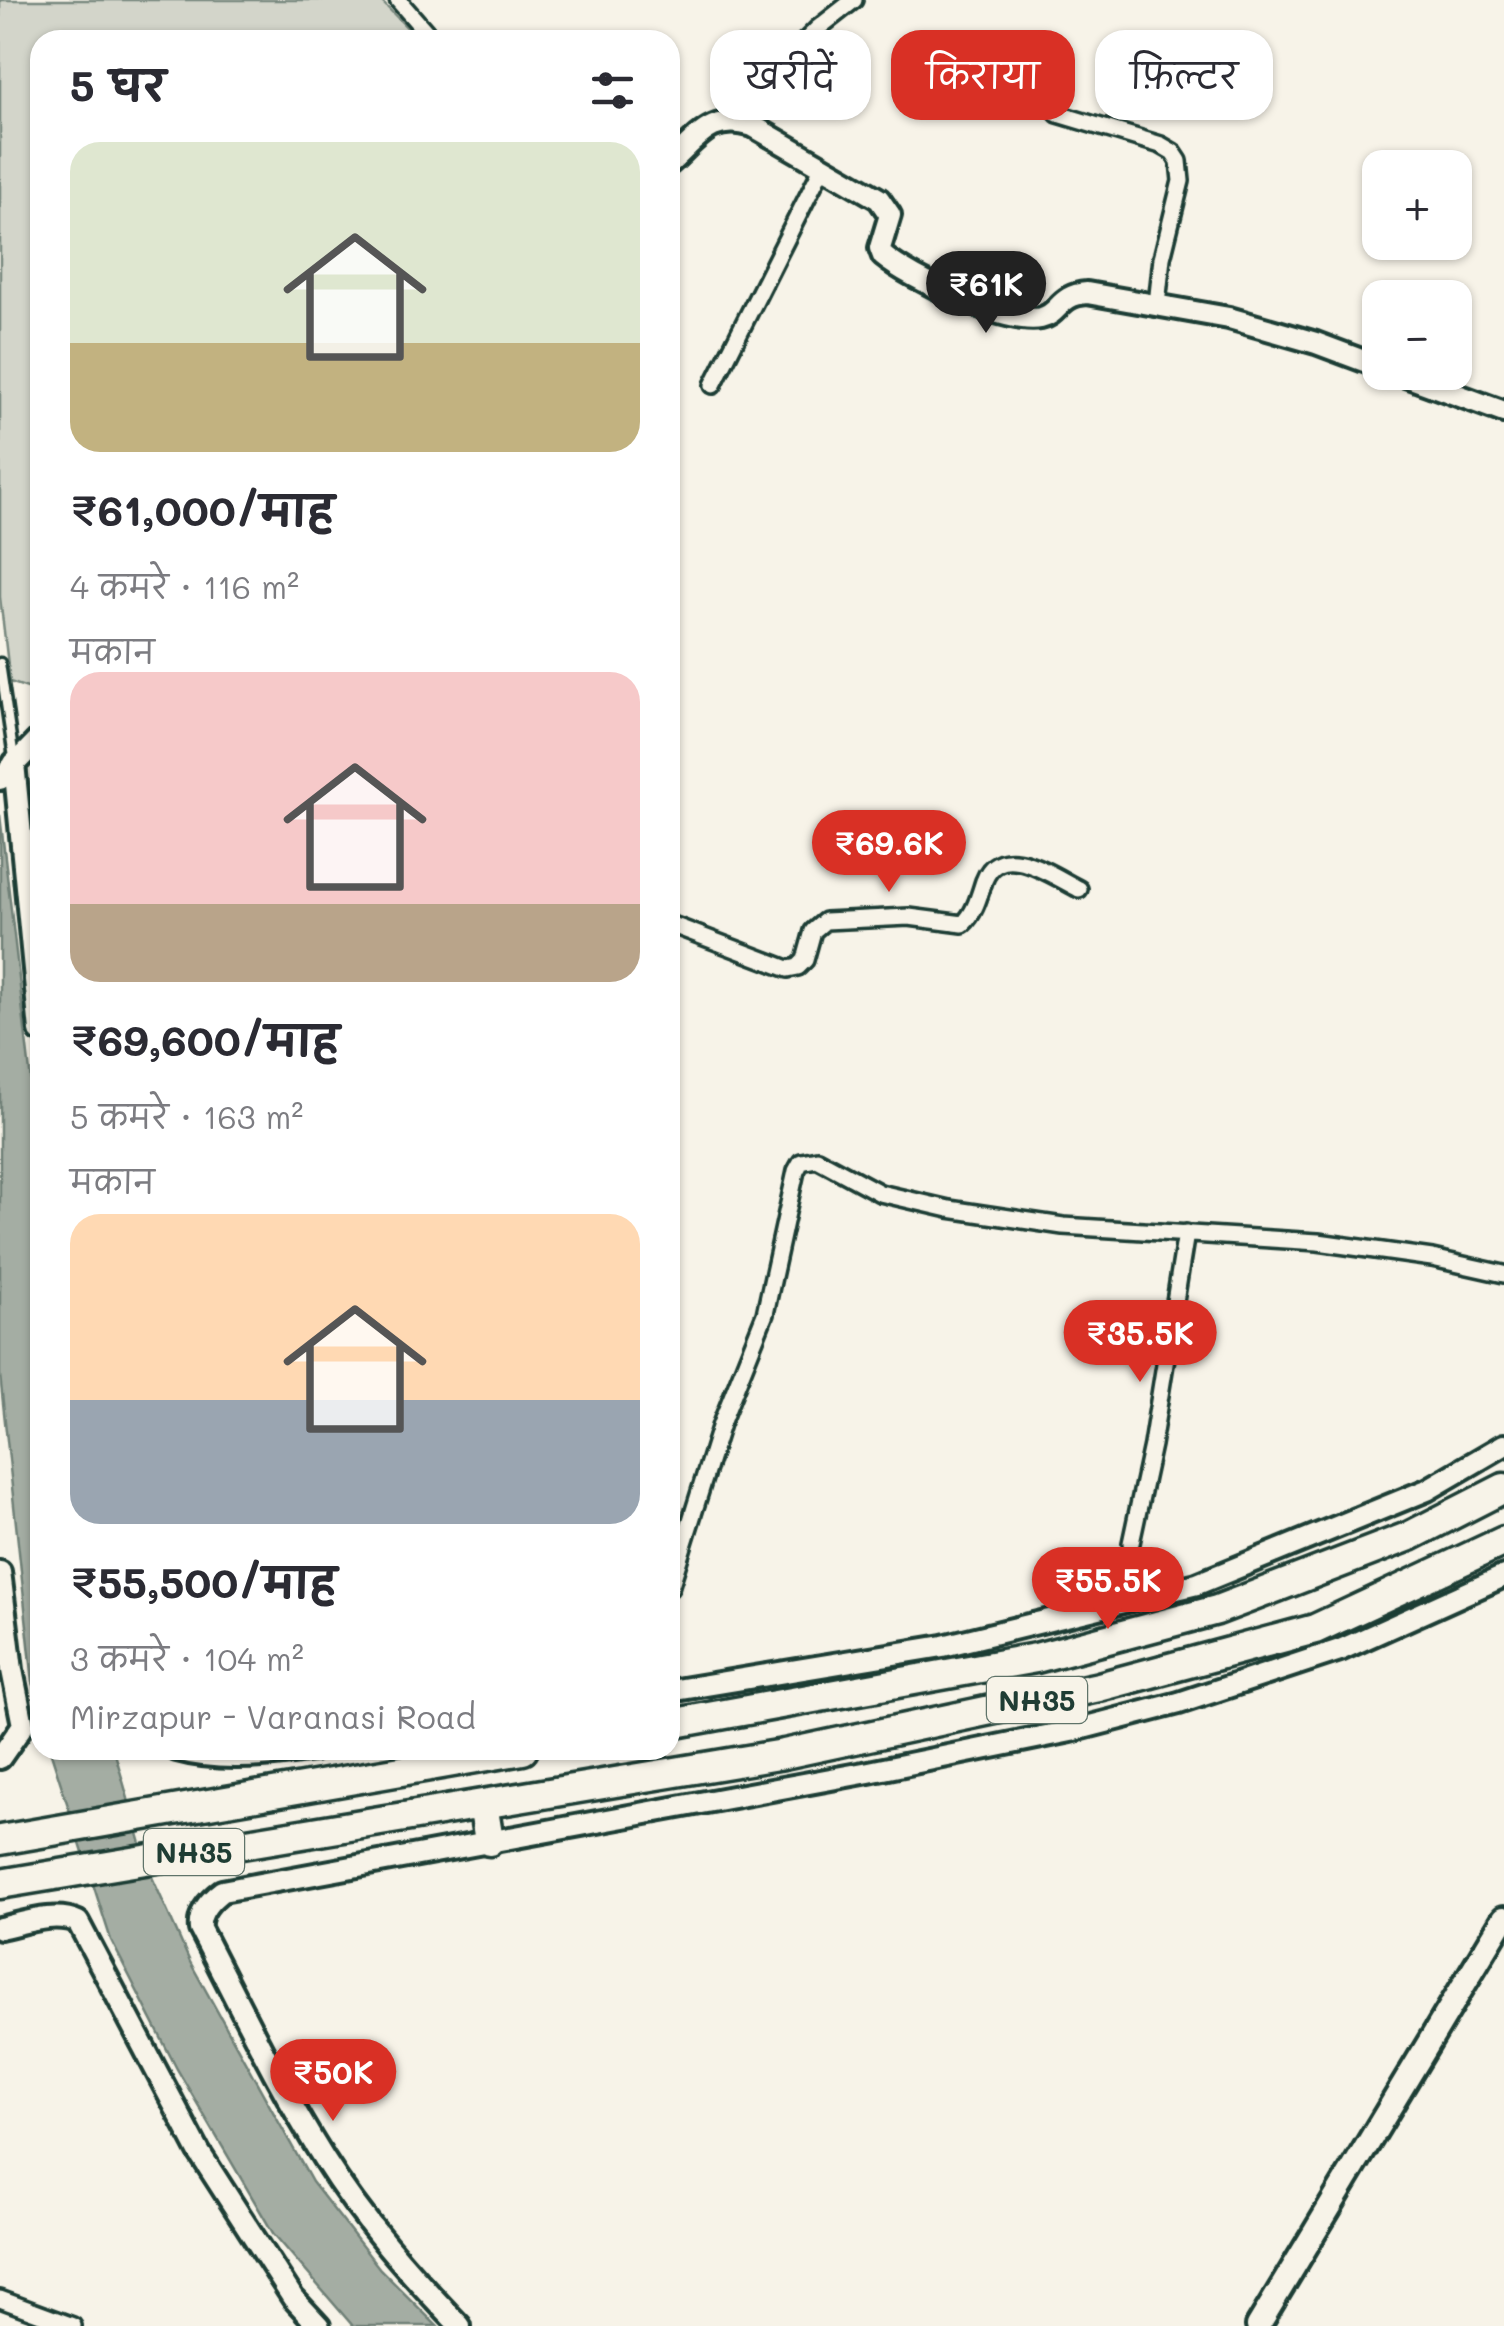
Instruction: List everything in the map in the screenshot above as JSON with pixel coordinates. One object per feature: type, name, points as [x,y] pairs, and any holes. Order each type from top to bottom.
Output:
[{"type":"highway","name":"NH35","points":[[680,1722],[1036,1658],[1217,1610],[1410,1536],[1504,1488]]},
{"type":"highway","name":"NH35","points":[[0,1884],[784,1754],[1099,1687],[1315,1629],[1504,1541]]},
{"type":"highway","name":"NH35","points":[[0,1840],[377,1776],[449,1760]]},
{"type":"highway","points":[[483,1804],[489,1841]]},
{"type":"main road","points":[[1258,2326],[1504,1918]]},
{"type":"street","points":[[398,0],[425,30]]},
{"type":"street","points":[[725,121],[817,29],[854,0]]},
{"type":"street","points":[[1075,119],[1161,145],[1179,161],[1182,180],[1162,258],[1158,304]]},
{"type":"street","points":[[680,154],[712,124],[725,121],[753,126],[888,207],[890,215],[880,248],[883,256],[992,312],[1037,319],[1050,315],[1072,294],[1086,293],[1229,318],[1362,360]]},
{"type":"street","points":[[713,385],[822,166]]},
{"type":"street","points":[[1444,390],[1504,412]]},
{"type":"street","points":[[30,748],[6,772],[30,954]]},
{"type":"street","points":[[680,928],[788,969],[798,967],[804,960],[813,931],[824,921],[908,917],[963,924],[974,909],[988,869],[1002,860],[1044,871],[1079,889]]},
{"type":"street","points":[[680,1556],[721,1424],[765,1314],[800,1162],[816,1159],[880,1194],[949,1210],[1063,1226],[1318,1242],[1432,1258],[1504,1274]]},
{"type":"street","points":[[1131,1543],[1158,1411],[1186,1233]]},
{"type":"street","points":[[680,1689],[943,1646],[1197,1584],[1427,1490],[1504,1445]]},
{"type":"street","points":[[0,1572],[23,1725],[0,1758]]},
{"type":"street","points":[[460,2326],[400,2264],[324,2160],[200,1929],[199,1920],[222,1891],[1071,1731],[1179,1704],[1340,1650],[1504,1576]]},
{"type":"street","points":[[0,1928],[67,1917],[78,1922],[199,2152],[293,2298],[319,2326]]},
{"type":"street","points":[[0,2300],[72,2326]]},
{"type":"lane","points":[[0,663],[6,772]]},
{"type":"shaded area","points":[[0,0],[380,0],[409,30],[30,30],[30,689],[10,682],[0,597]]},
{"type":"shaded area","points":[[0,815],[30,1073],[30,1654],[0,1375]]},
{"type":"shaded area","points":[[53,1760],[117,1760],[148,1868],[190,1962],[312,2182],[380,2269],[437,2326],[353,2326],[273,2233],[177,2069],[111,1940]]}]
